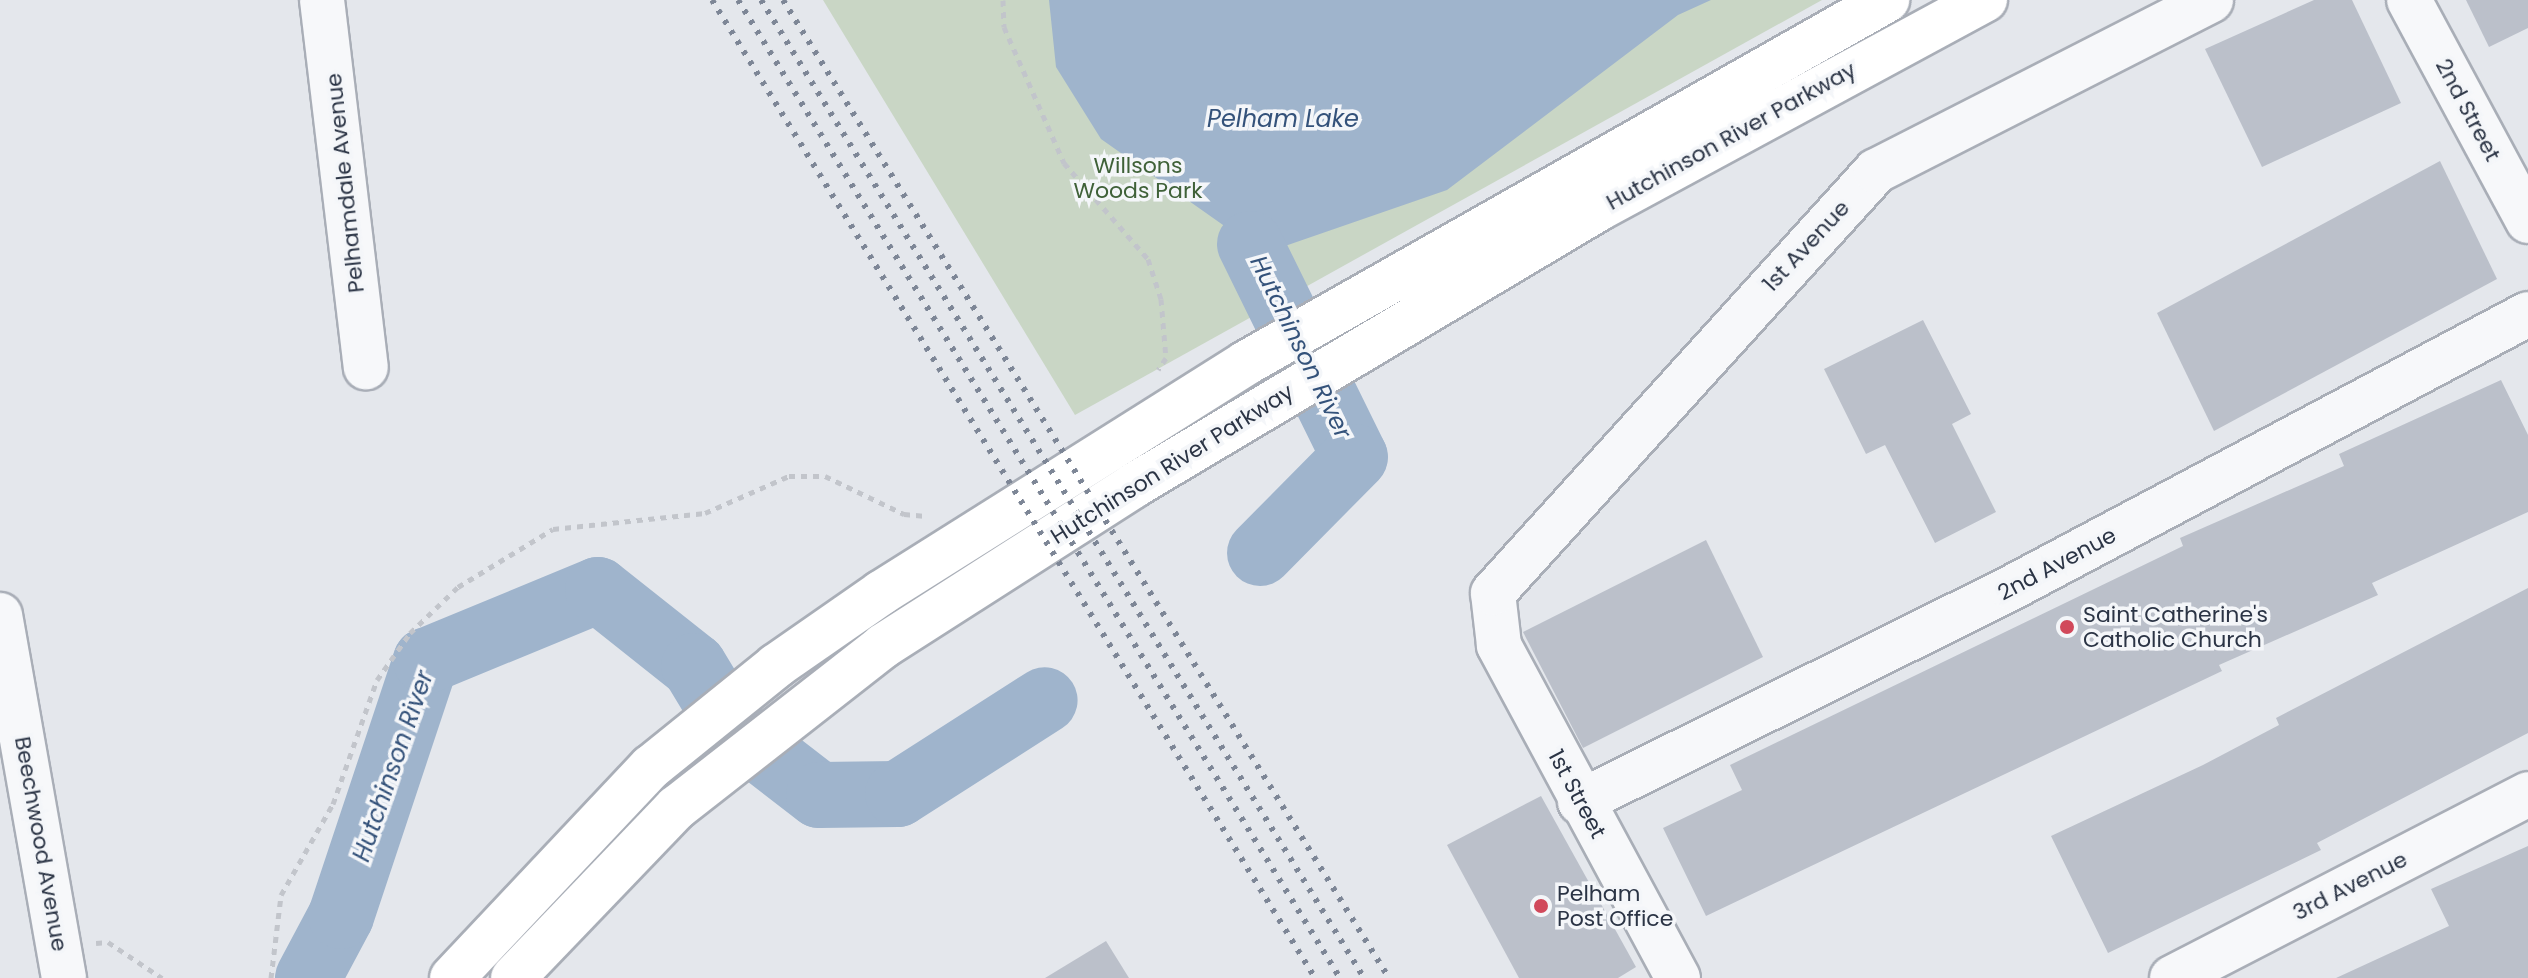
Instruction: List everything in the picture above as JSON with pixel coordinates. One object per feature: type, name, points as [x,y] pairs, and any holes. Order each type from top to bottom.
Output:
[{"type":"highway","name":"Hutchinson River Parkway","points":[[452,978],[651,767],[776,666],[1246,363],[1887,0]]},
{"type":"highway","name":"Hutchinson River Parkway","points":[[513,978],[676,808],[801,706],[1266,406],[1598,209],[1985,0]]},
{"type":"street","name":"Pelhamdale Avenue","points":[[322,0],[366,367]]},
{"type":"street","name":"1st Avenue","points":[[1492,605],[1504,573],[1876,171],[2211,0]]},
{"type":"street","name":"2nd Street","points":[[2409,0],[2528,221]]},
{"type":"street","name":"2nd Avenue","points":[[1580,802],[2011,588],[2528,314]]},
{"type":"street","name":"1st Street","points":[[1492,605],[1499,645],[1580,802],[1678,978]]},
{"type":"street","name":"Beechwood Avenue","points":[[0,615],[62,962]]},
{"type":"street","name":"3rd Avenue","points":[[2172,978],[2528,794]]},
{"type":"path","points":[[1003,0],[1004,27],[1064,163],[1148,259],[1161,299],[1166,358],[1151,380]]},
{"type":"path","points":[[271,978],[281,895],[333,804],[377,680],[410,633],[458,587],[553,529],[705,513],[789,476],[825,476],[904,514],[933,517]]},
{"type":"path","points":[[62,962],[108,942],[162,978]]},
{"type":"green space","name":"Willsons Woods Park","points":[[823,0],[1822,0],[1075,415]]},
{"type":"water","name":"Pelham Lake","points":[[1049,0],[1711,0],[1678,15],[1447,190],[1285,246],[1250,244],[1101,139],[1056,67]]},
{"type":"building","points":[[2314,0],[2352,0],[2401,103],[2262,167],[2205,49]]},
{"type":"building","points":[[2466,0],[2528,0],[2528,28],[2489,47]]},
{"type":"building","points":[[2440,161],[2497,279],[2214,431],[2157,313]]},
{"type":"building","points":[[1923,320],[1971,414],[1952,424],[1996,512],[1935,543],[1885,445],[1866,454],[1824,369]]},
{"type":"building","points":[[2501,380],[2528,435],[2528,512],[2372,583],[2378,595],[2219,665],[2222,671],[1706,916],[1663,828],[1742,790],[1730,765],[2183,546],[2180,538],[2344,466],[2339,454]]},
{"type":"building","points":[[1706,540],[1763,657],[1583,748],[1523,632]]},
{"type":"building","points":[[2528,588],[2528,733],[2317,843],[2321,850],[2108,953],[2051,836],[2203,765],[2279,725],[2276,718]]},
{"type":"building","name":"Pelham Post Office","points":[[1541,796],[1636,967],[1618,978],[1519,978],[1447,845]]},
{"type":"building","points":[[2528,846],[2528,978],[2336,978],[2449,926],[2431,889]]},
{"type":"building","points":[[1106,941],[1129,978],[1045,978]]},
{"type":"waterway","name":"Hutchinson River","points":[[1250,244],[1355,457],[1260,553]]},
{"type":"waterway","name":"Hutchinson River","points":[[308,978],[341,916],[426,661],[598,590],[694,666],[731,727],[819,795],[898,794],[1045,700]]},
{"type":"railway","points":[[712,0],[1315,978]]},
{"type":"railway","points":[[738,0],[1340,978]]},
{"type":"railway","points":[[761,0],[1364,978]]},
{"type":"railway","points":[[783,0],[1389,978]]},
{"type":"place","name":"Saint Catherine's Catholic Church","points":[[2067,627]]},
{"type":"place","name":"Pelham Post Office","points":[[1541,906]]}]
